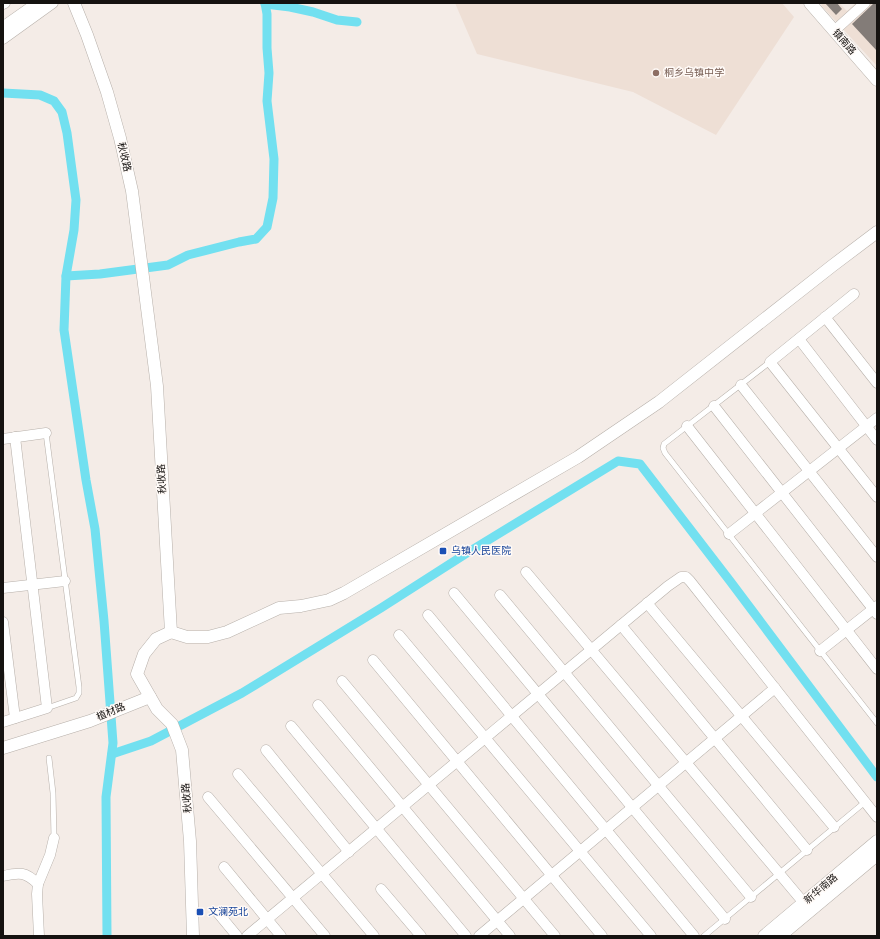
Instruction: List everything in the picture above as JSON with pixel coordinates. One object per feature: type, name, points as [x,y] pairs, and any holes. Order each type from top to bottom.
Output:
[{"type":"main road","points":[[3,17],[23,3]]},
{"type":"main road","points":[[3,29],[40,3]]},
{"type":"street","points":[[3,39],[53,3]]},
{"type":"street","name":"秋收路","points":[[74,3],[107,92],[120,138],[132,191],[157,386],[171,632],[156,639],[144,654],[137,674],[157,709],[172,724],[182,750],[190,841],[193,936]]},
{"type":"street","name":"镇南路","points":[[810,3],[877,80]]},
{"type":"street","points":[[834,30],[865,3]]},
{"type":"street","points":[[171,632],[187,637],[208,638],[227,632],[279,608],[300,606],[329,600],[371,578],[578,457],[653,406],[877,232]]},
{"type":"street","points":[[854,294],[770,362],[877,497]]},
{"type":"street","points":[[825,317],[877,383]]},
{"type":"street","points":[[799,339],[877,440]]},
{"type":"street","points":[[741,385],[877,557]]},
{"type":"street","points":[[714,406],[876,610],[820,650]]},
{"type":"street","points":[[729,534],[877,418]]},
{"type":"street","points":[[687,426],[877,669]]},
{"type":"street","points":[[3,439],[46,433]]},
{"type":"street","points":[[3,722],[47,708],[15,437]]},
{"type":"street","points":[[526,572],[807,907]]},
{"type":"street","points":[[247,936],[564,672],[681,577],[686,577],[690,581],[877,817]]},
{"type":"street","points":[[3,588],[65,581]]},
{"type":"street","points":[[454,593],[725,918]]},
{"type":"street","points":[[500,595],[751,897]]},
{"type":"street","points":[[647,604],[834,827]]},
{"type":"street","points":[[428,615],[694,936]]},
{"type":"street","points":[[3,622],[15,718]]},
{"type":"street","points":[[621,625],[807,850]]},
{"type":"street","points":[[399,635],[650,936]]},
{"type":"street","points":[[373,660],[602,936]]},
{"type":"street","points":[[342,681],[555,936]]},
{"type":"street","points":[[479,936],[775,688]]},
{"type":"street","name":"植材路","points":[[3,748],[90,721],[150,697]]},
{"type":"street","points":[[318,704],[510,936]]},
{"type":"street","points":[[291,726],[466,936]]},
{"type":"street","points":[[266,750],[349,852]]},
{"type":"street","points":[[238,774],[374,936]]},
{"type":"street","points":[[208,797],[325,936]]},
{"type":"street","points":[[40,936],[36,894],[38,884],[50,855],[54,838]]},
{"type":"street","name":"新华南路","points":[[780,936],[807,907],[877,841]]},
{"type":"street","name":"新华南路","points":[[764,936],[807,907],[877,855]]},
{"type":"street","points":[[224,867],[281,936]]},
{"type":"street","points":[[3,876],[22,873],[31,877],[38,884]]},
{"type":"street","points":[[381,889],[421,936]]},
{"type":"street","points":[[218,912],[237,936]]},
{"type":"lane","points":[[770,362],[664,444],[663,448],[665,453],[877,723]]},
{"type":"lane","points":[[46,433],[79,693],[76,698],[47,708]]},
{"type":"lane","points":[[49,758],[53,793],[54,838]]},
{"type":"lane","points":[[704,936],[864,802]]},
{"type":"shaded area","name":"桐乡乌镇中学","points":[[455,3],[782,3],[794,17],[716,135],[633,92],[477,54]]},
{"type":"shaded area","points":[[823,3],[839,3],[847,11],[856,3],[877,3],[877,66],[821,5]]},
{"type":"building","points":[[825,3],[837,3],[842,9],[836,15]]},
{"type":"building","points":[[874,3],[877,3],[877,51],[852,24]]},
{"type":"waterway","points":[[66,276],[100,274],[168,265],[188,255],[256,239],[267,227],[273,198],[274,159],[267,101],[269,73],[267,14],[265,3]]},
{"type":"waterway","points":[[265,4],[313,12],[337,20],[357,22]]},
{"type":"waterway","points":[[3,93],[40,95],[54,101],[62,112],[67,133],[76,200],[74,230],[66,276],[64,330],[86,480],[95,529],[104,621],[113,743],[106,797],[107,936]]},
{"type":"waterway","points":[[112,754],[151,741],[242,693],[618,461],[640,464],[877,777]]},
{"type":"place","name":"桐乡乌镇中学","points":[[656,73]]},
{"type":"place","name":"乌镇人民医院","points":[[443,551]]},
{"type":"place","name":"文澜苑北","points":[[200,912]]}]
